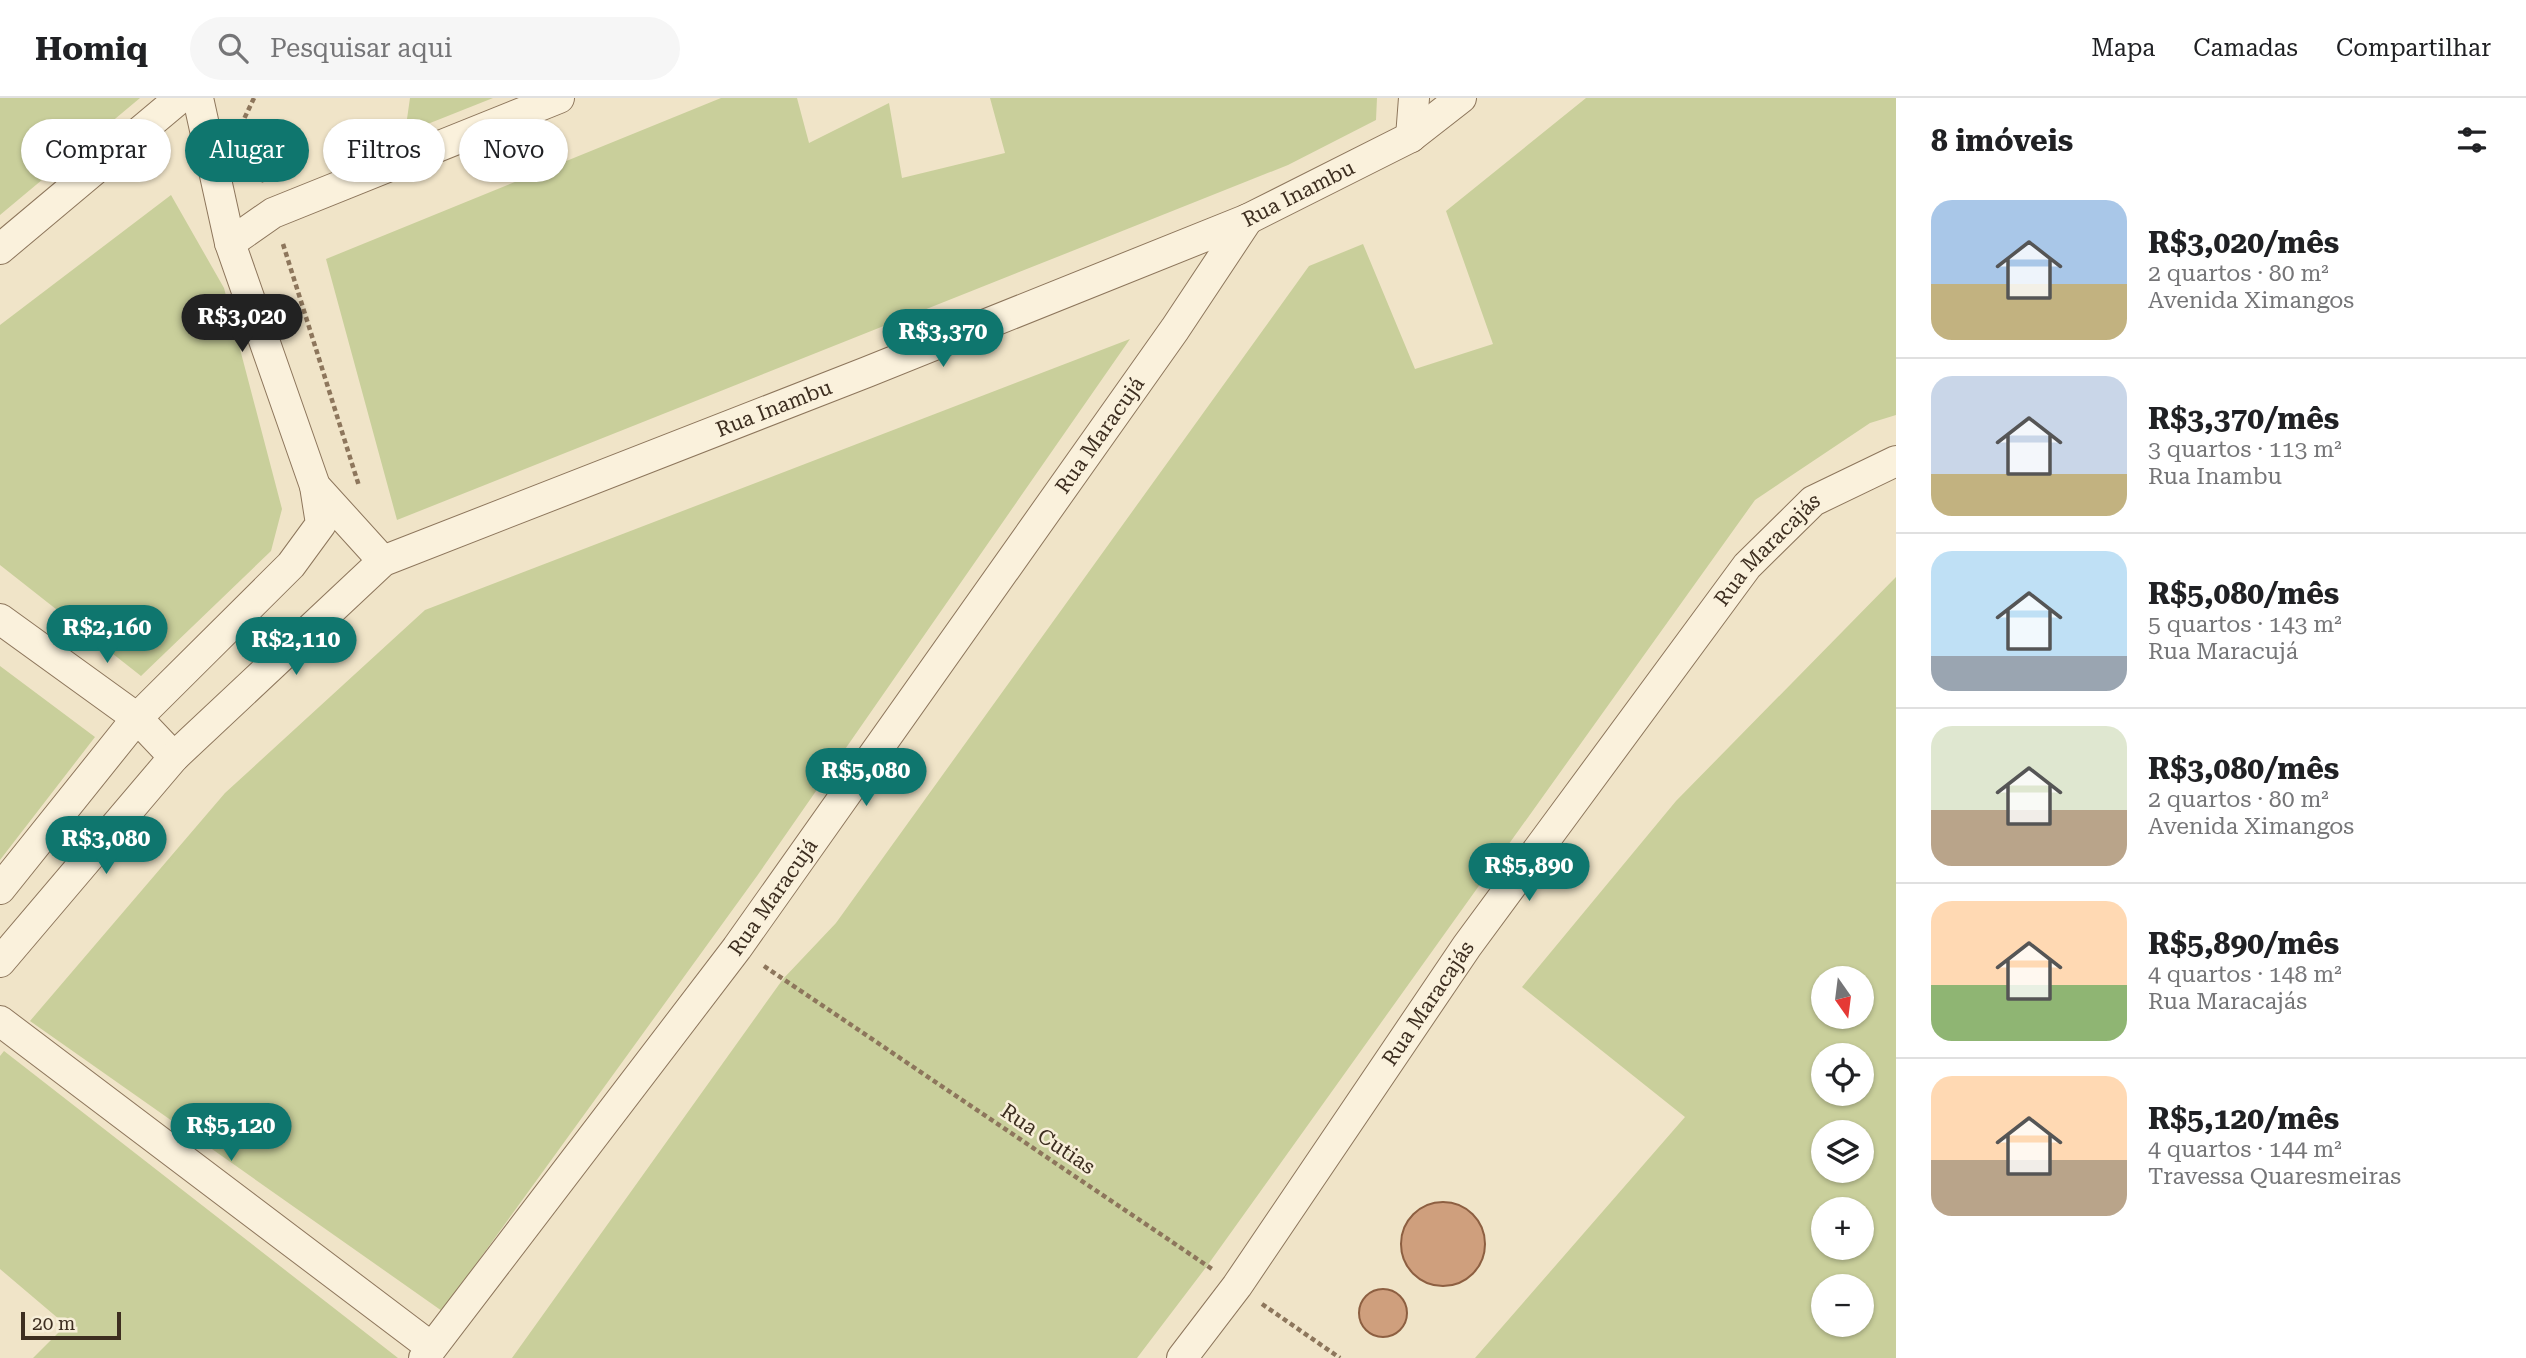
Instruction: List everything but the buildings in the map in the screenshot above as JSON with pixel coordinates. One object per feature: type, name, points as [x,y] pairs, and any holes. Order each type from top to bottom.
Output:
[{"type":"street","points":[[0,249],[180,98]]},
{"type":"street","points":[[0,889],[137,718],[290,565],[321,524],[315,486],[230,243],[198,98]]},
{"type":"street","points":[[230,243],[273,213],[559,98]]},
{"type":"street","points":[[1411,137],[1414,98]]},
{"type":"street","name":"Rua Inambu","points":[[383,561],[1248,219],[1411,137],[1461,98]]},
{"type":"street","name":"Rua Maracujá","points":[[427,1352],[737,948],[1175,329],[1248,219]]},
{"type":"street","name":"Rua Maracajás","points":[[1182,1358],[1237,1286],[1467,946],[1747,566],[1812,501],[1896,461]]},
{"type":"street","points":[[0,962],[174,757],[383,561],[315,486]]},
{"type":"street","points":[[0,619],[137,718],[174,757]]},
{"type":"street","points":[[0,1021],[427,1352]]},
{"type":"path","points":[[254,98],[244,118],[362,496]]},
{"type":"path","name":"Rua Cutias","points":[[737,948],[1340,1358]]},
{"type":"green space","points":[[0,98],[140,98],[115,119],[21,119],[21,182],[39,182],[0,215]]},
{"type":"green space","points":[[410,98],[493,98],[440,119],[407,119]]},
{"type":"green space","points":[[721,98],[797,98],[809,143],[889,103],[902,178],[1005,153],[990,98],[1377,98],[1376,120],[1288,165],[397,520],[326,259],[515,182],[568,182],[568,160]]},
{"type":"green space","points":[[1586,98],[1896,98],[1896,415],[1870,423],[1755,500],[1207,1266],[1137,1358],[512,1358],[783,979],[836,923],[1309,266],[1363,244],[1415,369],[1493,344],[1446,211]]},
{"type":"green space","points":[[171,195],[224,288],[282,509],[271,551],[141,676],[0,565],[0,325]]},
{"type":"green space","points":[[1130,339],[757,876],[442,1311],[30,1021],[225,793],[425,610]]},
{"type":"green space","points":[[1896,577],[1896,1358],[1475,1358],[1685,1117],[1522,987],[1676,801]]},
{"type":"green space","points":[[0,666],[95,737],[0,860]]},
{"type":"green space","points":[[4,1051],[398,1358],[33,1358],[66,1325],[0,1269],[0,1056]]}]
